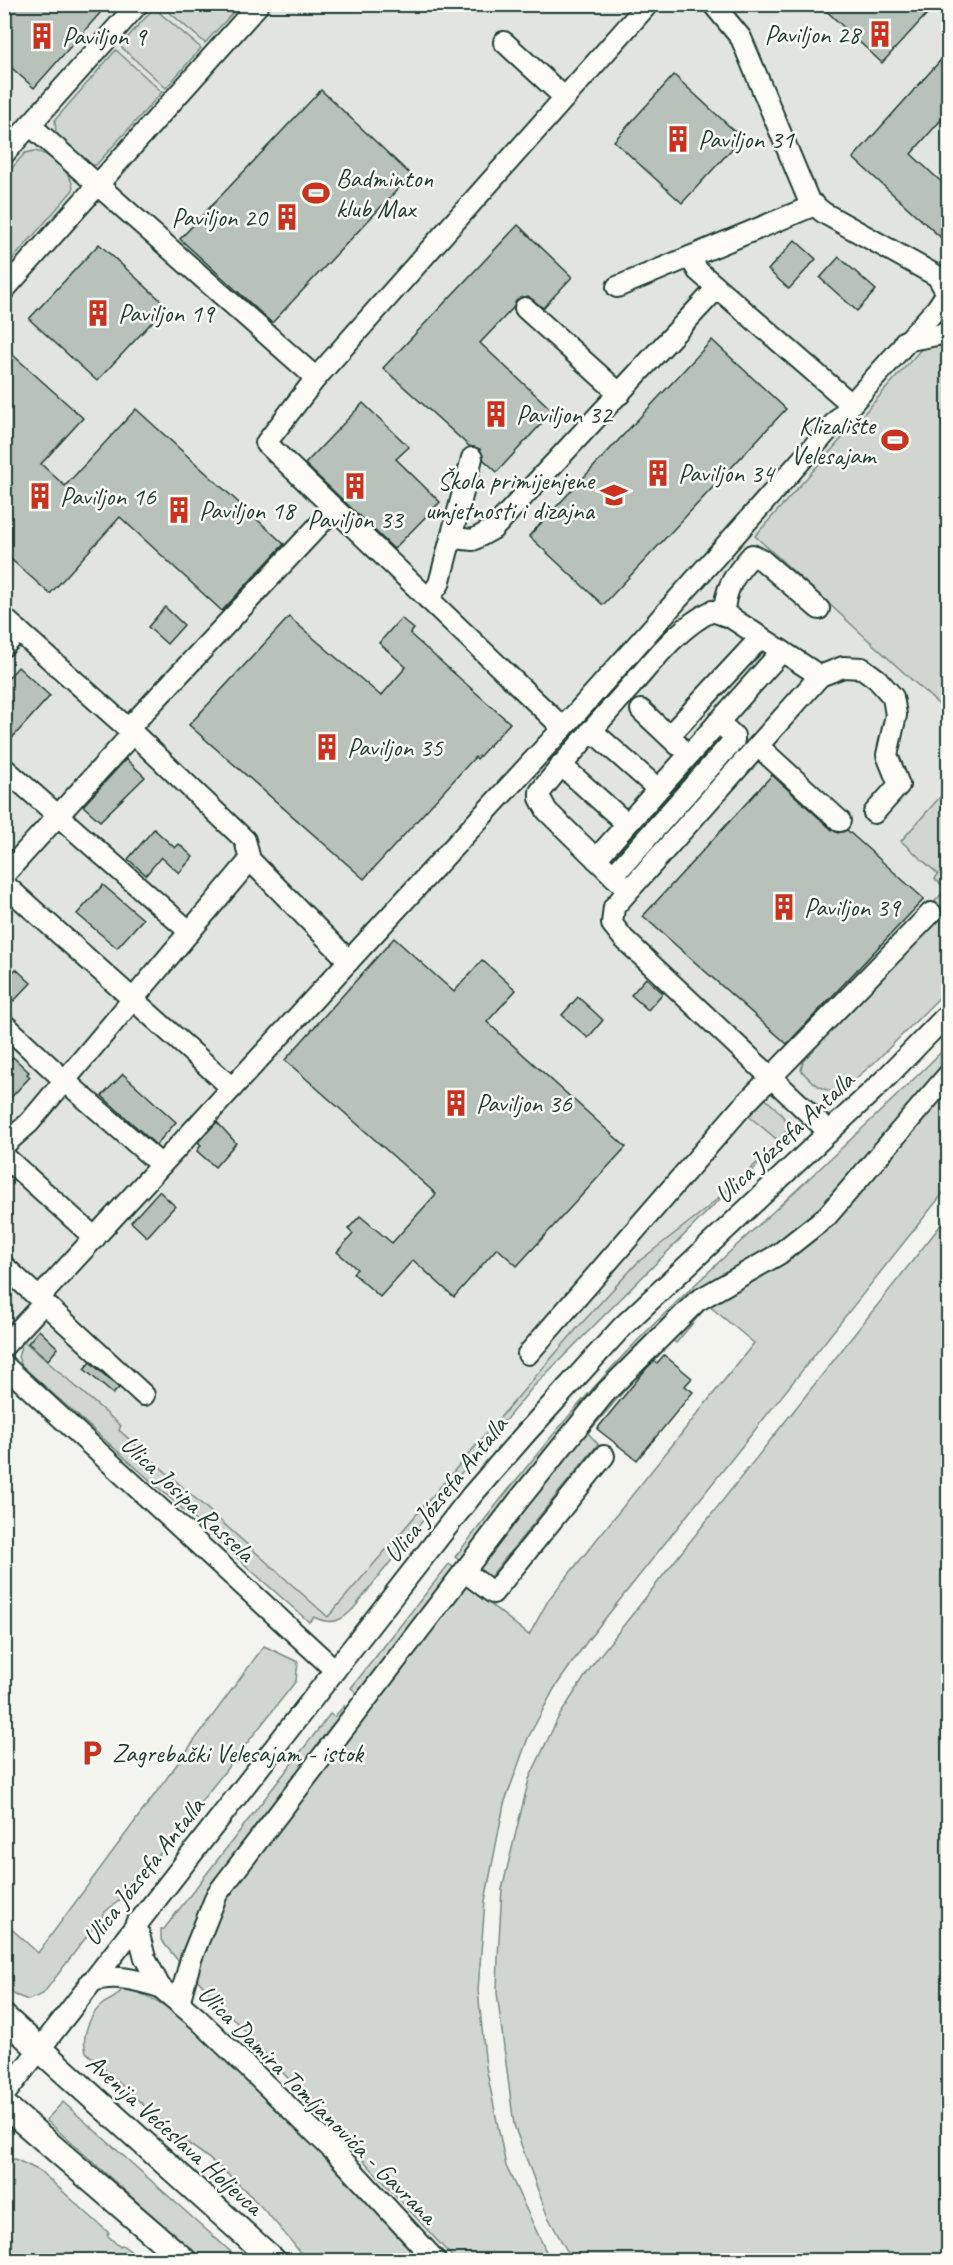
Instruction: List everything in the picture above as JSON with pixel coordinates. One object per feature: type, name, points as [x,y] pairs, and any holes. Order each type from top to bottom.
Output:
[{"type":"main road","name":"Avenija Većeslava Holjevca","points":[[4,2017],[273,2260]]},
{"type":"main road","points":[[4,2106],[184,2260]]},
{"type":"street","points":[[4,154],[138,4]]},
{"type":"street","points":[[4,290],[259,4]]},
{"type":"street","points":[[563,728],[266,443],[316,378],[648,4]]},
{"type":"street","points":[[4,1346],[95,1238],[563,728],[905,341],[937,308],[947,293],[937,276],[824,213],[815,205],[800,183],[741,38],[719,6]]},
{"type":"street","points":[[504,42],[564,97]]},
{"type":"street","points":[[30,125],[316,378]]},
{"type":"street","points":[[616,287],[815,205]]},
{"type":"street","points":[[690,257],[698,271],[850,403]]},
{"type":"street","points":[[453,538],[473,540],[493,529],[717,288]]},
{"type":"street","points":[[525,308],[620,394]]},
{"type":"street","points":[[905,341],[948,333]]},
{"type":"street","points":[[428,599],[439,584],[453,538],[472,458]]},
{"type":"street","points":[[4,875],[130,731],[334,509]]},
{"type":"street","points":[[724,615],[726,589],[752,555],[762,560],[819,609]]},
{"type":"street","points":[[628,890],[547,811],[540,798],[540,792],[591,730],[683,631],[698,618],[712,611],[724,615],[820,676]]},
{"type":"street","points":[[4,646],[12,624],[245,840],[250,860],[349,961]]},
{"type":"street","points":[[669,736],[761,638]]},
{"type":"street","points":[[596,859],[782,651]]},
{"type":"street","points":[[829,1132],[771,1080],[624,939],[612,924],[615,907],[628,890],[820,676],[843,667],[862,668],[877,679],[893,697],[896,716],[887,755],[899,785],[874,813]]},
{"type":"street","points":[[641,710],[707,771]]},
{"type":"street","points":[[613,876],[735,738],[718,722]]},
{"type":"street","points":[[591,730],[658,789]]},
{"type":"street","points":[[758,746],[840,821]]},
{"type":"street","points":[[561,765],[627,824]]},
{"type":"street","points":[[4,768],[190,932]]},
{"type":"street","points":[[644,805],[678,835]]},
{"type":"street","points":[[4,1145],[29,1123],[250,860]]},
{"type":"street","points":[[4,884],[232,1088]]},
{"type":"street","points":[[528,1354],[741,1108],[771,1080],[931,913]]},
{"type":"street","name":"Ulica Józsefa Antalla","points":[[39,2049],[472,1495],[622,1327],[829,1132],[948,1014]]},
{"type":"street","points":[[4,1024],[65,1081],[162,1165]]},
{"type":"street","points":[[179,2003],[191,1959],[217,1894],[605,1393],[697,1301],[779,1254],[827,1216],[948,1075]]},
{"type":"street","points":[[4,1156],[95,1238]]},
{"type":"street","points":[[4,1266],[144,1395]]},
{"type":"street","name":"Ulica Josipa Rassela","points":[[4,1365],[334,1670]]},
{"type":"street","points":[[465,1572],[493,1593],[604,1456]]},
{"type":"street","name":"Ulica Damira Tomljanovića - Gavrana","points":[[136,1923],[145,1958],[160,1987],[338,2155],[435,2260]]},
{"type":"street","name":"Ulica Damira Tomljanovića - Gavrana","points":[[90,1982],[101,1978],[117,1977],[160,1987]]},
{"type":"street","points":[[4,2095],[39,2049]]},
{"type":"shaded area","points":[[5,5],[948,5],[948,983],[574,1337],[520,1394],[332,1620],[5,1327]]},
{"type":"shaded area","points":[[161,5],[240,5],[205,43]]},
{"type":"shaded area","points":[[154,8],[201,48],[166,88],[120,46]]},
{"type":"shaded area","points":[[116,50],[162,92],[96,165],[91,165],[56,133],[55,120]]},
{"type":"shaded area","points":[[34,151],[46,155],[65,171],[73,190],[6,267],[5,176],[25,153]]},
{"type":"shaded area","name":"Klizalište Velesajam","points":[[948,319],[948,713],[755,536]]},
{"type":"shaded area","points":[[948,788],[948,989],[875,1062],[842,1090],[830,1091],[809,1079],[801,1070],[803,1062],[797,1056],[946,889],[935,879],[938,874],[901,841]]},
{"type":"shaded area","points":[[948,1045],[948,1067],[827,1210],[792,1237],[696,1297],[463,1563],[455,1557],[547,1442],[620,1359],[683,1296],[874,1118]]},
{"type":"shaded area","points":[[948,1084],[948,1187],[588,1640],[554,1689],[528,1738],[504,1804],[485,1901],[478,1990],[486,2067],[506,2166],[550,2260],[455,2260],[194,1976],[222,1898],[466,1585],[529,1635],[549,1599],[754,1343],[708,1305],[676,1343],[667,1336],[689,1313],[789,1249]]},
{"type":"shaded area","points":[[762,1096],[784,1117],[786,1129],[781,1145],[722,1197],[533,1387],[443,1495],[354,1608],[336,1621],[320,1620],[314,1617],[309,1622],[22,1366],[18,1357],[22,1343],[26,1343],[121,1426],[119,1430],[328,1617],[580,1325],[638,1262],[706,1209],[780,1142],[745,1113]]},
{"type":"shaded area","points":[[948,1216],[948,2260],[572,2260],[547,2215],[514,2125],[497,1993],[502,1889],[529,1779],[558,1718],[593,1664]]},
{"type":"shaded area","points":[[628,1377],[631,1383],[588,1433],[598,1444],[486,1582],[473,1571]]},
{"type":"shaded area","points":[[449,1564],[457,1570],[362,1697],[351,1688]]},
{"type":"shaded area","points":[[264,1646],[298,1662],[296,1681],[129,1893],[106,1911],[43,1994],[28,2000],[15,1995],[5,1984],[5,1923],[38,1953]]},
{"type":"shaded area","points":[[344,1706],[346,1715],[195,1927],[180,1963],[161,1940],[161,1929],[164,1929],[330,1714],[334,1717]]},
{"type":"shaded area","points":[[123,1988],[164,2005],[218,2049],[424,2260],[306,2260],[248,2193],[214,2163],[178,2137],[86,2052],[86,2032],[91,2019],[99,2007]]},
{"type":"shaded area","points":[[63,2102],[240,2260],[202,2260],[46,2120]]},
{"type":"shaded area","points":[[15,2159],[40,2171],[109,2233],[107,2235],[120,2247],[122,2245],[143,2260],[5,2260],[5,2160]]},
{"type":"building","name":"Paviljon 9","points":[[4,4],[108,4],[34,88],[4,61]]},
{"type":"building","name":"Paviljon 28","points":[[819,4],[936,4],[882,63]]},
{"type":"building","points":[[948,52],[948,112],[911,154],[948,188],[948,244],[853,158]]},
{"type":"building","name":"Paviljon 31","points":[[674,75],[742,138],[682,203],[614,141]]},
{"type":"building","name":"Paviljon 20","points":[[321,90],[411,175],[272,323],[180,239]]},
{"type":"building","points":[[518,225],[572,277],[543,308],[528,296],[517,300],[513,308],[480,343],[553,411],[497,472],[484,460],[480,449],[469,446],[383,368]]},
{"type":"building","points":[[795,240],[816,259],[789,289],[768,270]]},
{"type":"building","name":"Paviljon 19","points":[[99,244],[167,306],[97,381],[29,319]]},
{"type":"building","points":[[839,257],[876,290],[857,311],[820,278]]},
{"type":"building","name":"Paviljon 34","points":[[712,340],[786,409],[603,605],[529,536]]},
{"type":"building","points":[[4,347],[83,418],[41,464],[65,486],[136,409],[284,544],[222,611],[120,517],[50,594],[4,553]]},
{"type":"building","name":"Paviljon 33","points":[[363,403],[409,447],[396,459],[440,502],[394,549],[305,464]]},
{"type":"building","points":[[165,607],[184,625],[167,644],[148,627]]},
{"type":"building","name":"Paviljon 35","points":[[289,617],[381,696],[406,667],[379,643],[401,618],[414,629],[410,634],[510,723],[477,759],[475,757],[364,879],[189,725]]},
{"type":"building","points":[[18,667],[50,696],[4,747],[4,683]]},
{"type":"building","points":[[126,759],[145,777],[100,821],[83,806]]},
{"type":"building","name":"Paviljon 39","points":[[772,775],[832,830],[838,833],[847,830],[924,899],[787,1044],[643,916]]},
{"type":"building","points":[[154,829],[175,848],[179,844],[193,857],[179,873],[161,857],[146,875],[128,859]]},
{"type":"building","points":[[103,885],[143,919],[117,948],[77,914]]},
{"type":"building","name":"Paviljon 36","points":[[394,938],[454,992],[482,960],[516,990],[487,1022],[626,1147],[517,1266],[497,1248],[454,1297],[413,1260],[380,1297],[353,1273],[357,1269],[337,1252],[353,1234],[348,1229],[360,1216],[392,1243],[436,1194],[285,1060]]},
{"type":"building","points":[[16,969],[31,983],[14,1001],[4,992],[4,981]]},
{"type":"building","points":[[646,978],[663,993],[648,1010],[631,995]]},
{"type":"building","points":[[578,997],[603,1020],[588,1038],[562,1015]]},
{"type":"building","points":[[13,1057],[29,1072],[27,1074],[30,1077],[4,1105],[4,1066]]},
{"type":"building","points":[[123,1074],[176,1122],[156,1145],[102,1096]]},
{"type":"building","points":[[217,1122],[236,1143],[215,1167],[197,1151],[201,1145],[198,1142]]},
{"type":"building","points":[[159,1191],[175,1206],[147,1237],[131,1222]]},
{"type":"building","points":[[39,1330],[58,1348],[48,1360],[28,1343]]},
{"type":"building","points":[[664,1355],[692,1378],[685,1386],[693,1392],[637,1460],[597,1429],[646,1369],[654,1361],[657,1363]]},
{"type":"building","points":[[90,1362],[119,1388],[113,1394],[84,1369]]},
{"type":"place","name":"Paviljon 28","points":[[880,34]]},
{"type":"place","name":"Paviljon 9","points":[[42,36]]},
{"type":"place","name":"Paviljon 31","points":[[678,139]]},
{"type":"place","name":"Badminton klub Max","points":[[316,193]]},
{"type":"place","name":"Paviljon 20","points":[[287,217]]},
{"type":"place","name":"Paviljon 19","points":[[98,313]]},
{"type":"place","name":"Paviljon 32","points":[[496,414]]},
{"type":"place","name":"Klizalište Velesajam","points":[[895,440]]},
{"type":"place","name":"Paviljon 34","points":[[658,473]]},
{"type":"place","name":"Paviljon 33","points":[[355,486]]},
{"type":"place","name":"Škola primijenjene umjetnosti i dizajna","points":[[614,495]]},
{"type":"place","name":"Paviljon 16","points":[[40,496]]},
{"type":"place","name":"Paviljon 18","points":[[179,510]]},
{"type":"place","name":"Paviljon 35","points":[[327,747]]},
{"type":"place","name":"Paviljon 39","points":[[784,907]]},
{"type":"place","name":"Paviljon 36","points":[[456,1103]]},
{"type":"place","name":"Zagrebački Velesajam - istok","points":[[92,1753]]}]
